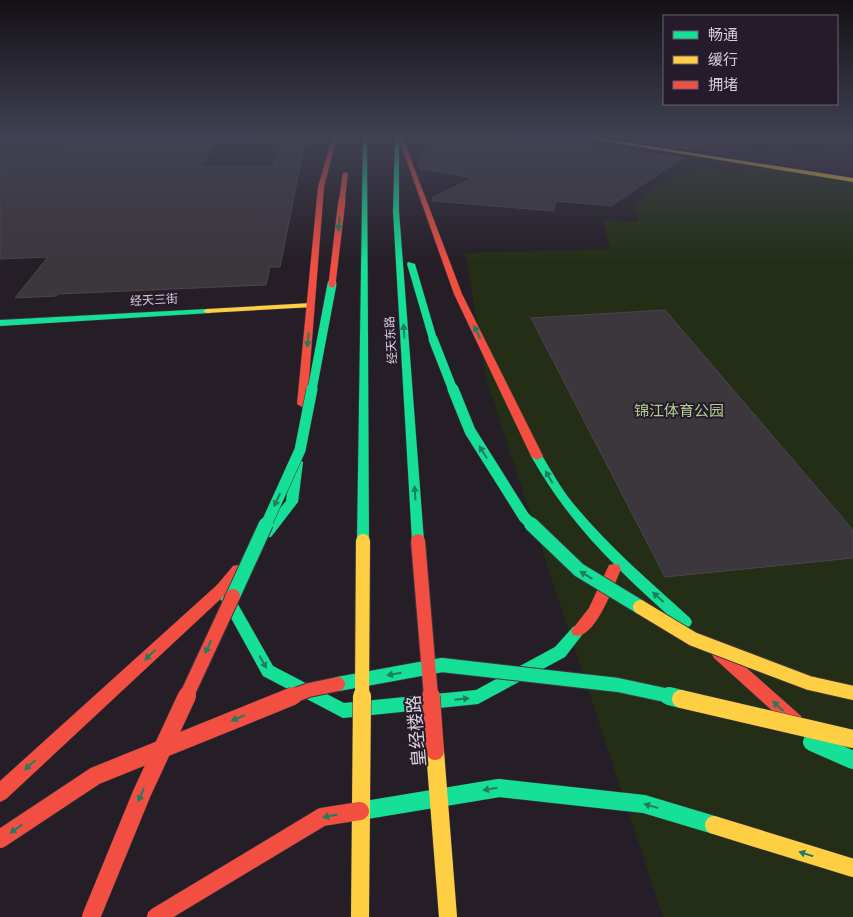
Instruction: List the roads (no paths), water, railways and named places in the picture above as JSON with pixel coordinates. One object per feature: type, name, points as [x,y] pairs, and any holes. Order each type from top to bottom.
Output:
[{"type":"main road","points":[[0,793],[222,589],[292,502],[323,179]]},
{"type":"main road","points":[[91,917],[142,793],[300,450],[329,306],[344,179]]},
{"type":"main road","name":"经天东路","points":[[360,917],[364,179]]},
{"type":"main road","name":"经天东路","points":[[397,179],[396,211],[418,541]]},
{"type":"main road","points":[[414,179],[458,294],[549,480],[618,561],[853,774]]},
{"type":"main road","points":[[396,211],[433,339],[470,431],[524,517],[579,570],[693,639],[809,683],[853,693]]},
{"type":"main road","name":"经天三街","points":[[0,323],[311,305]]},
{"type":"main road","name":"皇经楼路","points":[[418,541],[448,917]]},
{"type":"main road","points":[[222,589],[268,671],[343,711],[478,697],[560,652],[595,612],[618,561]]},
{"type":"main road","points":[[0,839],[95,776],[309,690],[442,666],[618,685],[853,739]]},
{"type":"main road","points":[[758,717],[853,760]]},
{"type":"main road","points":[[156,917],[322,817],[499,788],[644,804],[853,868]]},
{"type":"park label","name":"锦江体育公园","points":[[679,410]]}]
